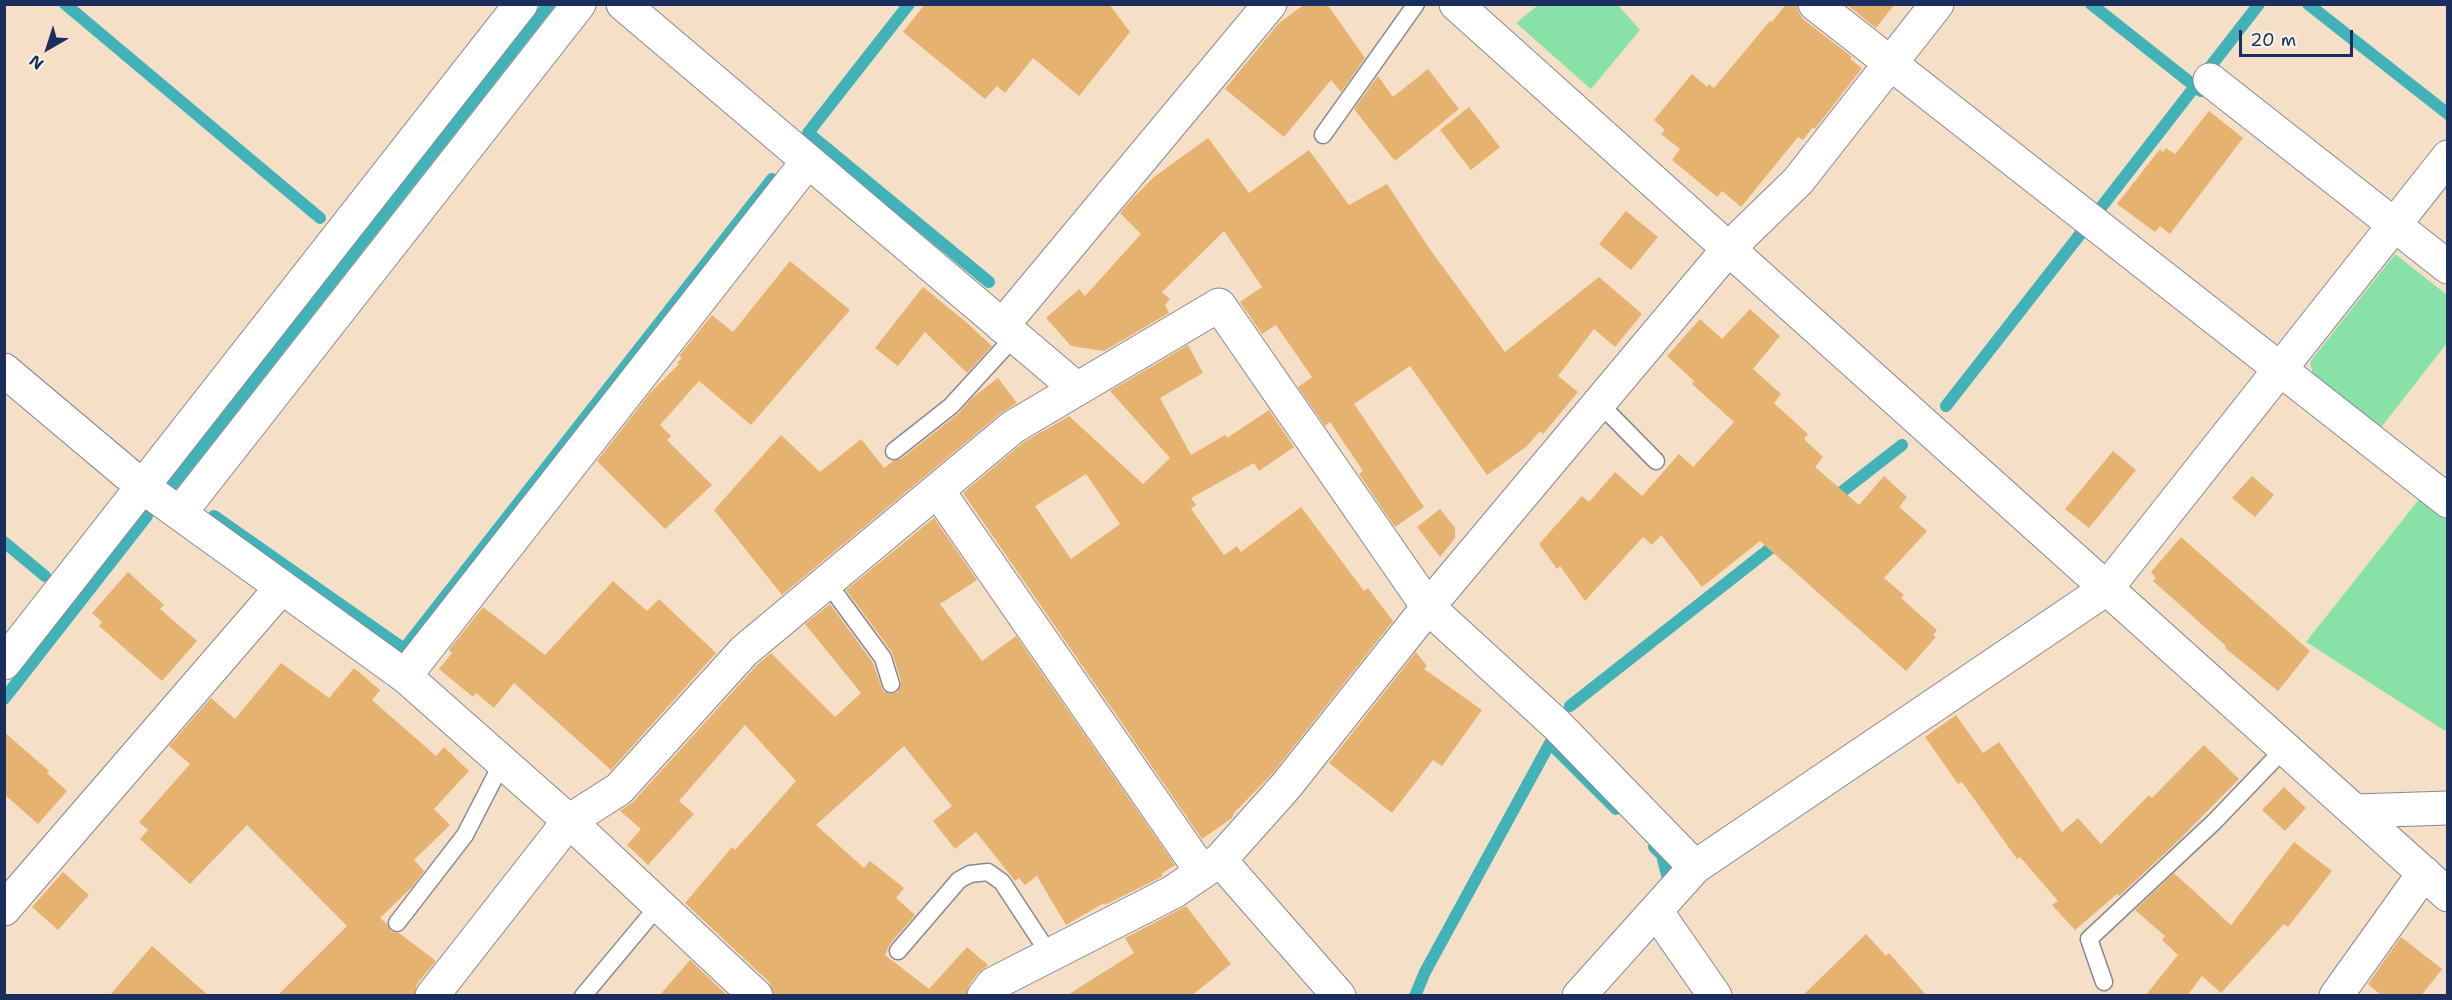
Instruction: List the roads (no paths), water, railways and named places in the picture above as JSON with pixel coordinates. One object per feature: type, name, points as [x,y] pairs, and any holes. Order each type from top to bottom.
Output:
[{"type":"street","points":[[4,663],[521,4]]},
{"type":"street","points":[[180,513],[579,4]]},
{"type":"street","points":[[623,4],[1077,389]]},
{"type":"street","points":[[1008,331],[1270,4]]},
{"type":"street","points":[[1456,4],[2448,895]]},
{"type":"street","points":[[1815,4],[2448,501]]},
{"type":"street","points":[[984,996],[993,984],[1173,892],[1211,866],[1286,786],[1428,607],[1729,248],[1798,181],[1937,4]]},
{"type":"street","points":[[2210,80],[2448,267]]},
{"type":"street","points":[[1579,996],[1695,867],[2106,589],[2448,157]]},
{"type":"street","points":[[405,676],[808,161]]},
{"type":"street","points":[[432,996],[569,821],[619,789],[744,651],[939,491],[1013,427],[1219,305],[1428,607],[1557,725],[1695,867]]},
{"type":"street","points":[[4,370],[143,487],[405,676],[569,821],[756,996]]},
{"type":"street","points":[[939,491],[1211,866],[1339,996]]},
{"type":"street","points":[[4,909],[282,587]]},
{"type":"street","points":[[2356,811],[2448,808]]},
{"type":"street","points":[[2336,996],[2424,873]]},
{"type":"street","points":[[1656,911],[1714,996]]},
{"type":"lane","points":[[1323,135],[1416,4]]},
{"type":"lane","points":[[894,451],[951,406],[1008,331]]},
{"type":"lane","points":[[1599,403],[1656,461]]},
{"type":"lane","points":[[827,582],[883,658],[891,684]]},
{"type":"lane","points":[[2104,982],[2089,939],[2214,822],[2285,748]]},
{"type":"lane","points":[[397,922],[465,835],[502,763]]},
{"type":"lane","points":[[898,951],[959,880],[970,874],[988,872],[1002,882],[1050,955]]},
{"type":"lane","points":[[583,996],[658,905]]},
{"type":"waterway","points":[[65,4],[320,218]]},
{"type":"waterway","points":[[173,484],[549,4]]},
{"type":"waterway","points":[[909,4],[808,133],[989,282]]},
{"type":"waterway","points":[[2091,4],[2201,91]]},
{"type":"waterway","points":[[2099,210],[2259,4]]},
{"type":"waterway","points":[[2308,4],[2448,114]]},
{"type":"waterway","points":[[214,516],[404,649],[772,179]]},
{"type":"waterway","points":[[1946,406],[2085,228]]},
{"type":"waterway","points":[[1830,501],[1902,445]]},
{"type":"waterway","points":[[4,699],[147,516]]},
{"type":"waterway","points":[[1570,706],[1781,540]]},
{"type":"waterway","points":[[4,542],[45,576]]},
{"type":"waterway","points":[[1415,996],[1425,972],[1550,743],[1616,809]]},
{"type":"waterway","points":[[1654,847],[1662,855],[1667,875]]}]
